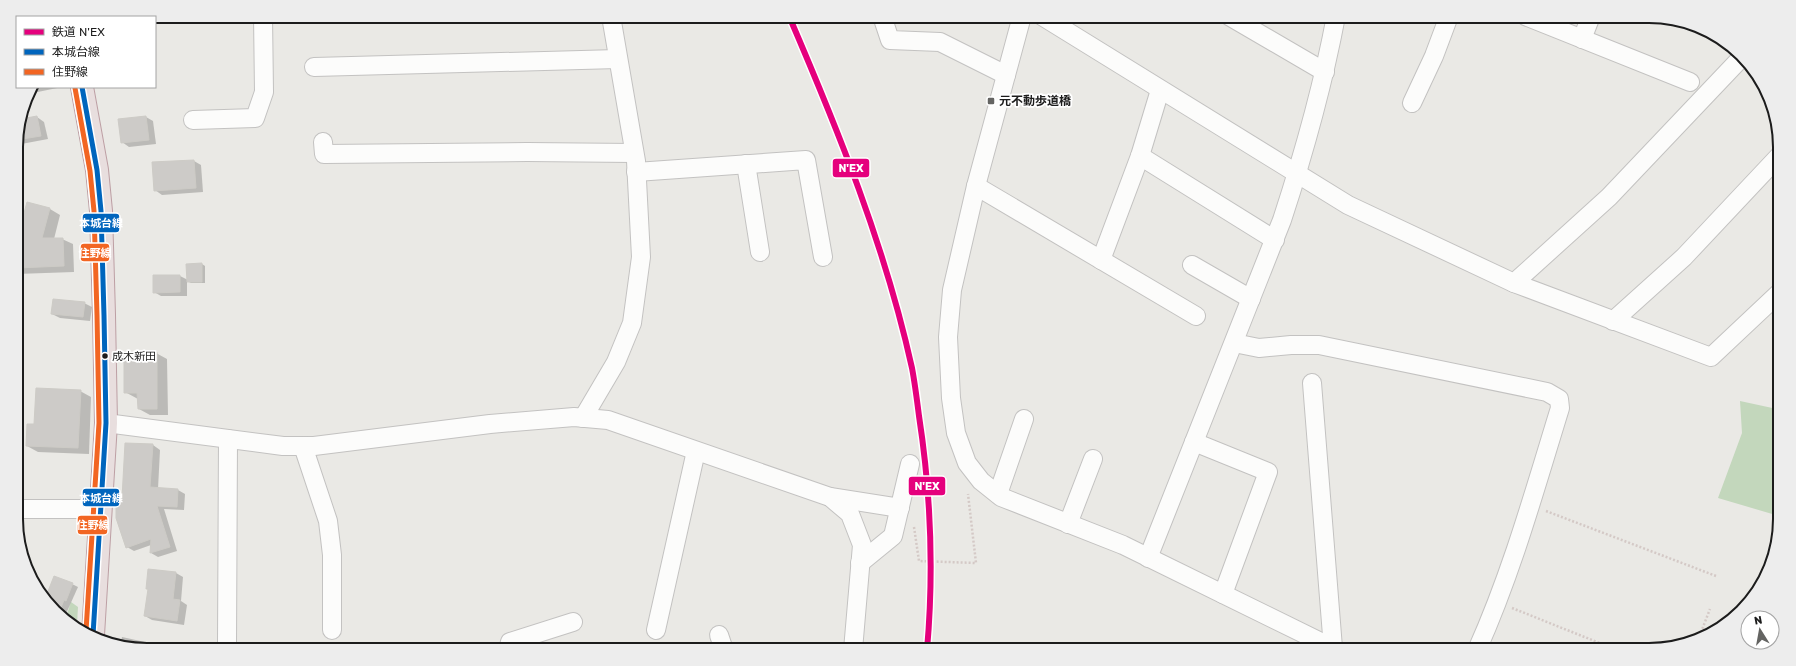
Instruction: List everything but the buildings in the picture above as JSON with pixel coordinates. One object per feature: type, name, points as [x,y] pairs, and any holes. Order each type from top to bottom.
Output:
[{"type":"highway","points":[[82,88],[97,170],[101,211],[106,423],[93,630]]},
{"type":"street","points":[[194,120],[255,118],[264,92],[263,23]]},
{"type":"street","points":[[582,418],[616,362],[632,323],[641,257],[634,154],[612,23]]},
{"type":"street","points":[[884,23],[890,40],[940,42],[1006,75]]},
{"type":"street","points":[[1020,23],[976,186],[952,290],[948,337],[951,398],[956,433],[967,464],[981,481],[1001,497],[1123,546],[1323,643]]},
{"type":"street","points":[[1053,23],[1297,175],[1348,205],[1514,283],[1613,321],[1711,357],[1773,299]]},
{"type":"street","points":[[1241,23],[1325,72]]},
{"type":"street","points":[[1148,558],[1275,240],[1297,175],[1325,72],[1335,23]]},
{"type":"street","points":[[1412,102],[1434,56],[1446,23]]},
{"type":"street","points":[[1542,23],[1690,82]]},
{"type":"street","points":[[1582,39],[1588,23]]},
{"type":"street","points":[[314,67],[618,59]]},
{"type":"street","points":[[1514,283],[1609,197],[1738,61]]},
{"type":"street","points":[[1101,260],[1140,156],[1160,90]]},
{"type":"street","points":[[323,142],[324,154],[527,152],[634,154]]},
{"type":"street","points":[[1140,156],[1275,240]]},
{"type":"street","points":[[636,172],[806,160],[823,257]]},
{"type":"street","points":[[1613,321],[1684,257],[1773,162]]},
{"type":"street","points":[[746,164],[760,252]]},
{"type":"street","points":[[976,186],[1196,316]]},
{"type":"street","points":[[1192,265],[1251,299]]},
{"type":"street","points":[[1234,343],[1259,348],[1291,345],[1319,345],[1547,392],[1559,399],[1560,408],[1530,505],[1497,602],[1480,643]]},
{"type":"street","points":[[1312,383],[1334,643]]},
{"type":"street","points":[[106,423],[283,446],[314,446],[490,424],[574,417],[608,420],[830,496],[900,508]]},
{"type":"street","points":[[998,494],[1024,419]]},
{"type":"street","points":[[227,643],[228,439]]},
{"type":"street","points":[[1194,442],[1268,472],[1222,594]]},
{"type":"street","points":[[304,446],[328,521],[332,555],[332,630]]},
{"type":"street","points":[[656,630],[696,451]]},
{"type":"street","points":[[1068,524],[1093,459]]},
{"type":"street","points":[[860,563],[893,536],[910,464]]},
{"type":"street","points":[[830,496],[850,514],[862,545],[854,643]]},
{"type":"street","points":[[23,509],[100,509]]},
{"type":"street","points":[[510,643],[573,622]]},
{"type":"path","points":[[914,526],[919,561],[976,563],[971,504]]},
{"type":"path","points":[[1530,505],[1716,576]]},
{"type":"path","points":[[1497,602],[1600,643]]},
{"type":"path","points":[[1701,631],[1710,609]]},
{"type":"green space","points":[[1740,401],[1773,408],[1773,514],[1718,498],[1742,433]]},
{"type":"green space","points":[[71,602],[78,607],[77,621],[67,614]]},
{"type":"rail line","name":"N'EX","points":[[792,23],[859,189],[888,278],[912,368],[923,445],[929,503],[931,562],[927,643]]},
{"type":"transit line","name":"住野線","points":[[75,88],[90,171],[94,211],[97,315],[99,423],[86,627]]},
{"type":"transit line","name":"本城台線","points":[[82,88],[97,170],[101,211],[104,315],[106,423],[93,631]]},
{"type":"place","name":"元不動歩道橋","points":[[991,101]]},
{"type":"place","name":"成木新田","points":[[105,356]]}]
